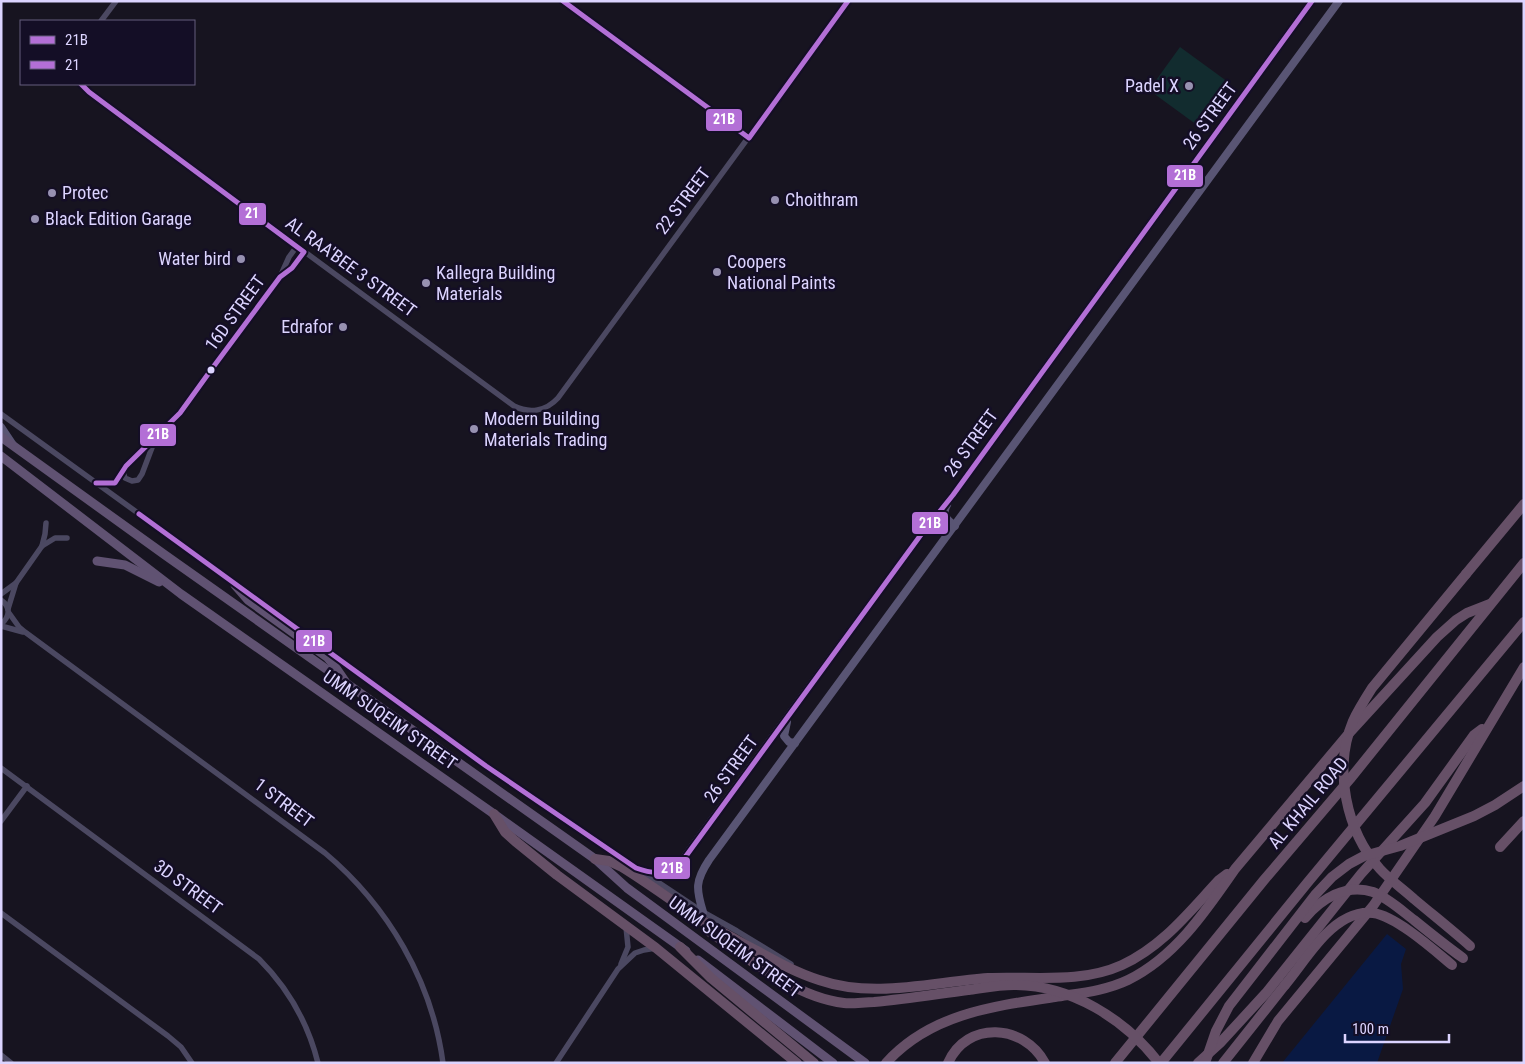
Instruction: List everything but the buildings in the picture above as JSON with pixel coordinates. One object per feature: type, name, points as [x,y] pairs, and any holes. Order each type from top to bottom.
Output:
[{"type":"highway","points":[[1470,946],[1390,879],[1370,857],[1353,825],[1347,805],[1344,762],[1352,722],[1372,688],[1524,504]]},
{"type":"highway","name":"AL KHAIL ROAD","points":[[1116,1063],[1264,880],[1350,779],[1524,563]]},
{"type":"highway","points":[[886,1063],[914,1038],[933,1026],[953,1017],[986,1008],[1091,992],[1127,980],[1144,971],[1175,946],[1202,914],[1235,869],[1358,725],[1437,637],[1456,620],[1490,604]]},
{"type":"highway","points":[[598,862],[622,872],[764,969],[799,989],[818,997],[844,1003],[910,998],[1000,986],[1022,985],[1043,988],[1073,998],[1097,1009],[1138,1039],[1160,1063],[1524,622]]},
{"type":"highway","points":[[1253,1063],[1271,1032],[1292,1003],[1378,898],[1435,816],[1487,726],[1524,667]]},
{"type":"highway","points":[[1198,1063],[1226,1037],[1266,993],[1361,874],[1425,803],[1474,735],[1487,726]]},
{"type":"highway","points":[[1205,1063],[1212,1039],[1234,998],[1320,889],[1332,877],[1349,864],[1368,854],[1400,846],[1474,816],[1524,786]]},
{"type":"highway","points":[[494,814],[500,826],[515,841],[557,875],[656,948],[797,1063]]},
{"type":"highway","points":[[1500,847],[1524,820]]},
{"type":"highway","points":[[598,862],[609,861],[622,867],[720,931],[802,974],[842,987],[866,989],[980,979],[1066,978],[1096,974],[1123,964],[1150,949],[1176,927],[1219,880],[1235,869]]},
{"type":"highway","points":[[1272,951],[1323,901],[1337,894],[1357,890],[1371,892],[1388,900],[1462,958]]},
{"type":"highway","points":[[1223,1063],[1327,932],[1344,920],[1370,913],[1382,916],[1411,932],[1452,965]]},
{"type":"highway","points":[[680,947],[711,978],[814,1063]]},
{"type":"highway","points":[[948,1063],[957,1049],[968,1040],[983,1034],[1000,1032],[1026,1041],[1036,1050],[1045,1063]]},
{"type":"main road","name":"26 STREET","points":[[636,868],[656,873],[670,870],[681,862],[920,536],[953,494],[1312,1]]},
{"type":"main road","name":"26 STREET","points":[[702,912],[697,889],[702,871],[1340,1]]},
{"type":"main road","points":[[1,427],[13,445]]},
{"type":"main road","name":"UMM SUQEIM STREET","points":[[1,437],[165,556],[598,862],[634,893],[865,1063]]},
{"type":"main road","name":"UMM SUQEIM STREET","points":[[3,459],[181,594],[680,947],[833,1063]]},
{"type":"main road","points":[[953,494],[945,508],[944,514],[946,519],[955,526]]},
{"type":"main road","points":[[98,560],[131,567],[181,594]]},
{"type":"main road","points":[[235,585],[248,600],[327,657],[348,685]]},
{"type":"main road","points":[[788,717],[784,736],[789,742],[795,743]]},
{"type":"street","points":[[102,20],[116,1]]},
{"type":"street","name":"22 STREET","points":[[535,411],[545,408],[558,398],[848,1]]},
{"type":"street","name":"AL RAA'BEE 3 STREET","points":[[82,85],[304,252],[514,406],[524,410],[535,411]]},
{"type":"street","name":"16D STREET","points":[[96,482],[106,484],[115,482],[123,471],[180,413],[280,277],[289,257],[298,246]]},
{"type":"street","name":"16D STREET","points":[[280,277],[292,268],[304,252]]},
{"type":"street","points":[[1,414],[486,766],[702,912],[777,955],[802,974]]},
{"type":"street","name":"16D STREET","points":[[123,471],[125,478],[138,480],[157,436]]},
{"type":"street","points":[[42,546],[46,523]]},
{"type":"street","points":[[1,594],[16,583],[42,546],[55,538],[67,538]]},
{"type":"street","points":[[1,625],[6,621],[16,583]]},
{"type":"street","name":"1 STREET","points":[[1,600],[19,627],[25,632],[325,853],[354,880],[394,930],[416,969],[434,1017],[444,1063]]},
{"type":"street","name":"1 STREET","points":[[1,625],[25,632]]},
{"type":"street","name":"3D STREET","points":[[1,768],[259,959],[278,980],[297,1008],[308,1030],[318,1063]]},
{"type":"street","points":[[1,821],[27,786]]},
{"type":"street","points":[[1,913],[168,1036],[181,1047],[192,1063]]},
{"type":"street","points":[[556,1063],[618,969],[628,947],[625,925]]},
{"type":"street","points":[[618,969],[635,953],[656,948]]},
{"type":"street","points":[[1,1055],[11,1063]]},
{"type":"green space","name":"Padel X","points":[[1180,47],[1228,82],[1197,125],[1149,90]]},
{"type":"water","points":[[1387,934],[1406,949],[1401,964],[1403,989],[1377,1063],[1282,1063]]},
{"type":"transit line","name":"21B","points":[[563,1],[749,138],[848,1]]},
{"type":"transit line","name":"21B","points":[[139,514],[486,766],[636,868],[651,872],[669,870],[686,856],[920,536],[953,495],[1312,1]]},
{"type":"transit line","name":"21","points":[[82,85],[304,252],[292,268],[280,277],[211,370]]},
{"type":"transit line","name":"21B","points":[[96,483],[115,483],[126,466],[180,413],[211,370]]},
{"type":"place","name":"Padel X","points":[[1189,86]]},
{"type":"place","name":"Protec","points":[[52,193]]},
{"type":"place","name":"Choithram","points":[[775,200]]},
{"type":"place","name":"Black Edition Garage","points":[[35,219]]},
{"type":"place","name":"Water bird","points":[[241,259]]},
{"type":"place","name":"Coopers National Paints","points":[[717,272]]},
{"type":"place","name":"Kallegra Building Materials","points":[[426,283]]},
{"type":"place","name":"Edrafor","points":[[343,327]]},
{"type":"place","name":"Modern Building Materials Trading","points":[[474,429]]}]
